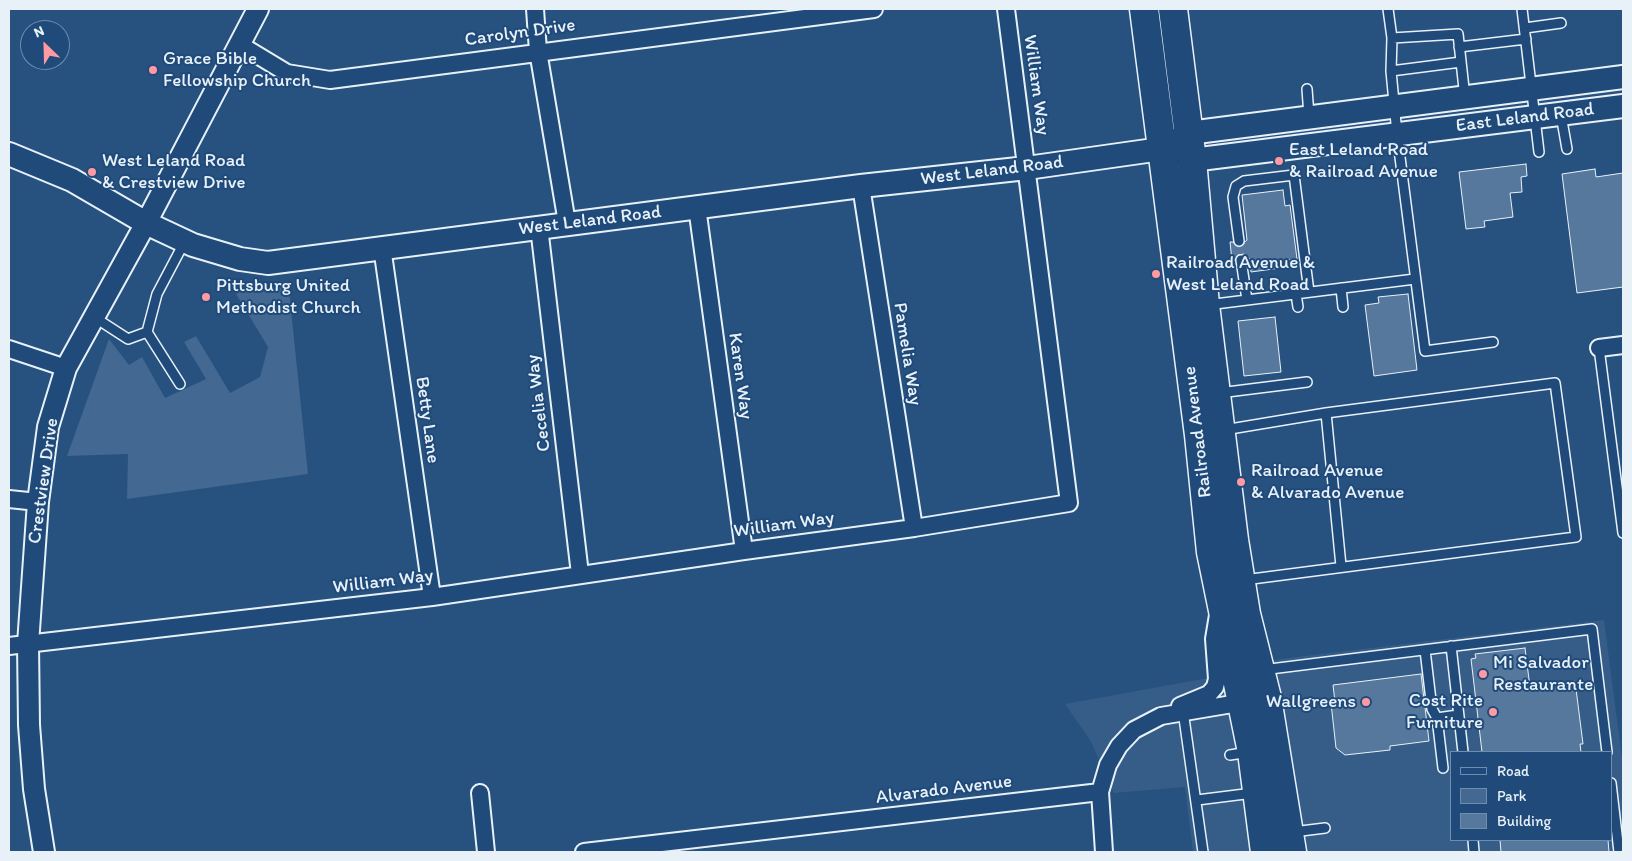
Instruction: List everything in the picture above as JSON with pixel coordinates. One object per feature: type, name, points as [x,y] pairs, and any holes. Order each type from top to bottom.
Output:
[{"type":"highway","name":"Railroad Avenue","points":[[1144,9],[1162,149],[1210,433],[1240,581],[1249,672],[1291,842]]},
{"type":"highway","name":"Railroad Avenue","points":[[1173,9],[1189,133],[1205,305],[1216,393],[1210,433],[1211,552],[1220,601],[1249,672]]},
{"type":"highway","name":"Railroad Avenue","points":[[1255,700],[1241,753],[1258,793],[1266,852]]},
{"type":"main road","name":"East Leland Road","points":[[1189,133],[1623,78]]},
{"type":"main road","name":"East Leland Road","points":[[1162,149],[1192,160],[1623,106]]},
{"type":"main road","name":"West Leland Road","points":[[9,154],[72,180],[146,223],[185,241],[240,259],[268,263],[567,223],[861,186],[1027,168],[1162,149],[1189,133]]},
{"type":"street","name":"Crestview Drive","points":[[44,852],[34,789],[30,734],[19,645],[48,427],[66,368],[146,223],[258,9]]},
{"type":"street","points":[[535,9],[538,51],[567,223]]},
{"type":"street","name":"Carolyn Drive","points":[[239,44],[287,73],[330,80],[538,51],[874,9]]},
{"type":"street","name":"William Way","points":[[19,645],[432,597],[580,574],[914,528],[1069,503],[1006,9]]},
{"type":"street","name":"Pamelia Way","points":[[861,186],[914,528]]},
{"type":"street","name":"Karen Way","points":[[697,207],[744,551]]},
{"type":"street","name":"Cecelia Way","points":[[538,227],[580,574]]},
{"type":"street","name":"Betty Lane","points":[[382,248],[432,597]]},
{"type":"street","points":[[1599,348],[1623,345]]},
{"type":"street","points":[[9,350],[66,368]]},
{"type":"street","points":[[9,499],[38,502]]},
{"type":"street","points":[[1104,852],[1100,792],[1108,765],[1119,746],[1134,730],[1209,694],[1215,687],[1217,678],[1214,639],[1220,601]]},
{"type":"street","points":[[1161,716],[1255,700]]},
{"type":"street","name":"Alvarado Avenue","points":[[584,852],[1100,792]]},
{"type":"street","points":[[480,793],[486,852]]},
{"type":"lane","points":[[1388,9],[1392,38],[1391,71],[1397,134],[1425,351],[1493,342]]},
{"type":"lane","points":[[1522,9],[1539,152]]},
{"type":"lane","points":[[1525,28],[1561,23]]},
{"type":"lane","points":[[1392,38],[1458,34],[1465,98]]},
{"type":"lane","points":[[1459,47],[1526,39]]},
{"type":"lane","points":[[1391,71],[1461,62]]},
{"type":"lane","points":[[1307,89],[1310,118]]},
{"type":"lane","points":[[1561,114],[1567,149]]},
{"type":"lane","points":[[1239,241],[1233,197],[1236,186],[1244,181],[1294,174],[1309,292]]},
{"type":"lane","points":[[180,384],[147,332],[157,294],[185,241]]},
{"type":"lane","points":[[1241,260],[1246,300]]},
{"type":"lane","points":[[1205,305],[1415,279]]},
{"type":"lane","points":[[1341,288],[1343,307]]},
{"type":"lane","points":[[1296,294],[1298,307]]},
{"type":"lane","points":[[94,317],[128,339],[147,332]]},
{"type":"lane","points":[[1599,348],[1623,533]]},
{"type":"lane","points":[[1216,393],[1307,382]]},
{"type":"lane","points":[[1210,433],[1326,413],[1555,383],[1576,537],[1341,566],[1240,581]]},
{"type":"lane","points":[[1326,413],[1341,566]]},
{"type":"lane","points":[[1249,672],[1592,629],[1607,751]]},
{"type":"lane","points":[[1450,646],[1463,751]]},
{"type":"lane","points":[[1425,650],[1432,709],[1437,718],[1443,768]]},
{"type":"lane","points":[[1184,711],[1203,852]]},
{"type":"lane","points":[[1437,718],[1458,715]]},
{"type":"lane","points":[[1612,792],[1619,852]]},
{"type":"lane","points":[[1197,800],[1258,793]]},
{"type":"lane","points":[[1291,842],[1325,828]]},
{"type":"shaded area","points":[[1604,620],[1623,766],[1623,852],[1193,852],[1185,787],[1114,793],[1090,740],[1065,704],[1208,678],[1280,659]]},
{"type":"green space","points":[[288,281],[308,474],[127,499],[128,454],[67,456],[109,339],[129,365],[142,357],[165,398],[206,379],[184,342],[196,336],[230,393],[260,377],[268,347],[236,294],[250,284]]},
{"type":"building","points":[[1526,164],[1527,176],[1521,177],[1522,192],[1510,193],[1513,217],[1484,221],[1485,227],[1466,229],[1459,172]]},
{"type":"building","points":[[1595,169],[1596,177],[1623,173],[1623,287],[1577,293],[1562,174]]},
{"type":"building","points":[[1283,190],[1285,206],[1290,205],[1297,259],[1279,261],[1280,268],[1251,272],[1250,259],[1244,254],[1238,255],[1232,261],[1230,242],[1239,247],[1247,240],[1242,195]]},
{"type":"building","points":[[1408,294],[1417,370],[1374,376],[1365,305],[1379,303],[1378,297]]},
{"type":"building","points":[[1275,317],[1281,372],[1244,376],[1238,321]]},
{"type":"building","points":[[1525,648],[1530,687],[1575,681],[1583,744],[1580,744],[1581,751],[1482,751],[1471,659],[1476,658],[1475,654]]},
{"type":"building","points":[[1421,674],[1429,741],[1390,746],[1390,750],[1345,755],[1336,748],[1331,703],[1335,702],[1333,685]]},
{"type":"building","points":[[1500,841],[1608,841],[1609,852],[1501,852]]},
{"type":"place","name":"Grace Bible Fellowship Church","points":[[153,70]]},
{"type":"place","name":"East Leland Road & Railroad Avenue","points":[[1279,161]]},
{"type":"place","name":"West Leland Road & Crestview Drive","points":[[92,172]]},
{"type":"place","name":"Railroad Avenue & West Leland Road","points":[[1156,274]]},
{"type":"place","name":"Pittsburg United Methodist Church","points":[[206,297]]},
{"type":"place","name":"Railroad Avenue & Alvarado Avenue","points":[[1241,482]]},
{"type":"place","name":"Mi Salvador Restaurante","points":[[1483,674]]},
{"type":"place","name":"Wallgreens","points":[[1366,702]]},
{"type":"place","name":"Cost Rite Furniture","points":[[1493,712]]}]
